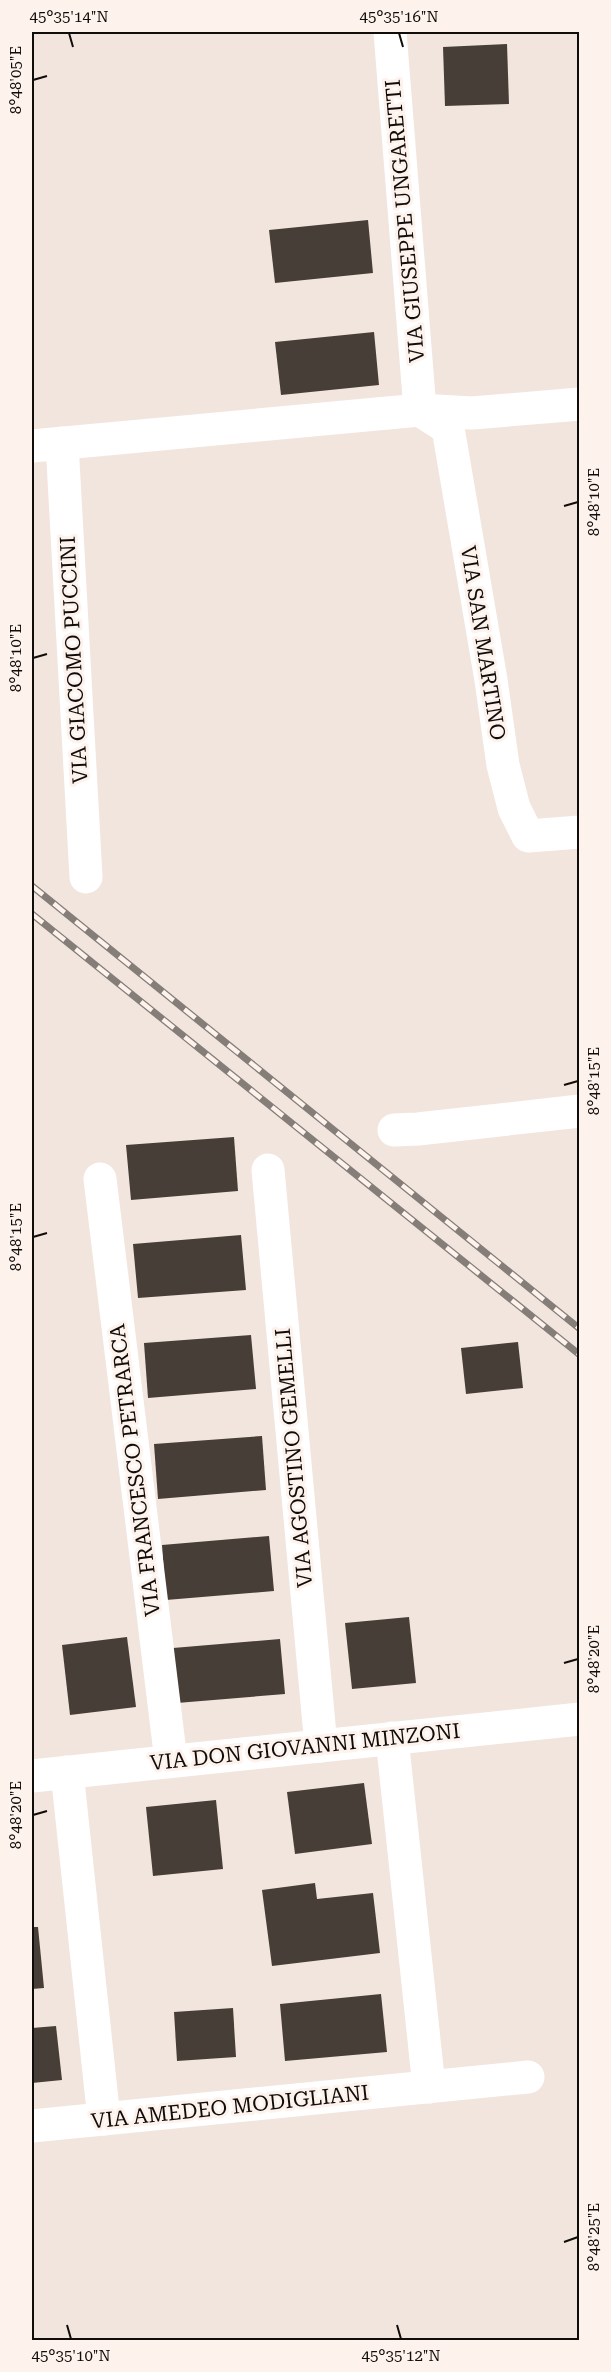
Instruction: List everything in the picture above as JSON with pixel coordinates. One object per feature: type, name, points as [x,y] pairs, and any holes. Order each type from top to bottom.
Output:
[{"type":"street","name":"VIA GIUSEPPE UNGARETTI","points":[[390,32],[420,410]]},
{"type":"street","points":[[47,444],[420,410],[472,413],[579,404]]},
{"type":"street","name":"VIA SAN MARTINO","points":[[420,410],[448,428],[491,680],[503,765],[514,808],[528,836],[579,832]]},
{"type":"street","name":"VIA GIACOMO PUCCINI","points":[[47,444],[86,877]]},
{"type":"street","points":[[394,1130],[579,1111]]},
{"type":"street","name":"VIA AGOSTINO GEMELLI","points":[[268,1170],[321,1746]]},
{"type":"street","name":"VIA FRANCESCO PETRARCA","points":[[100,1179],[171,1761]]},
{"type":"street","name":"VIA DON GIOVANNI MINZONI","points":[[32,1776],[579,1719]]},
{"type":"street","points":[[392,1738],[429,2087]]},
{"type":"street","points":[[67,1772],[104,2119]]},
{"type":"street","name":"VIA AMEDEO MODIGLIANI","points":[[32,2126],[528,2077]]},
{"type":"building","points":[[507,44],[509,104],[445,106],[443,47]]},
{"type":"building","points":[[368,220],[373,273],[275,283],[269,230]]},
{"type":"building","points":[[374,332],[379,385],[281,395],[275,342]]},
{"type":"building","points":[[234,1137],[238,1191],[131,1200],[126,1145]]},
{"type":"building","points":[[241,1235],[246,1290],[138,1298],[133,1244]]},
{"type":"building","points":[[251,1335],[256,1389],[148,1398],[144,1343]]},
{"type":"building","points":[[518,1342],[523,1388],[466,1394],[461,1348]]},
{"type":"building","points":[[262,1436],[266,1490],[158,1499],[154,1444]]},
{"type":"building","points":[[269,1536],[274,1591],[166,1600],[162,1545]]},
{"type":"building","points":[[409,1617],[416,1683],[352,1689],[345,1623]]},
{"type":"building","points":[[127,1637],[136,1707],[70,1715],[62,1645]]},
{"type":"building","points":[[280,1639],[285,1694],[177,1703],[173,1648]]},
{"type":"building","points":[[364,1783],[372,1844],[295,1854],[287,1792]]},
{"type":"building","points":[[216,1800],[223,1869],[153,1876],[146,1807]]},
{"type":"building","points":[[315,1883],[317,1899],[373,1893],[380,1953],[272,1966],[262,1890]]},
{"type":"building","points":[[32,1927],[38,1927],[44,1988],[32,1989]]},
{"type":"building","points":[[381,1994],[387,2052],[285,2061],[280,2004]]},
{"type":"building","points":[[233,2008],[236,2057],[177,2061],[174,2012]]},
{"type":"building","points":[[56,2026],[62,2080],[32,2083],[32,2028]]},
{"type":"railway","points":[[32,886],[580,1329]]},
{"type":"railway","points":[[32,914],[580,1355]]}]
